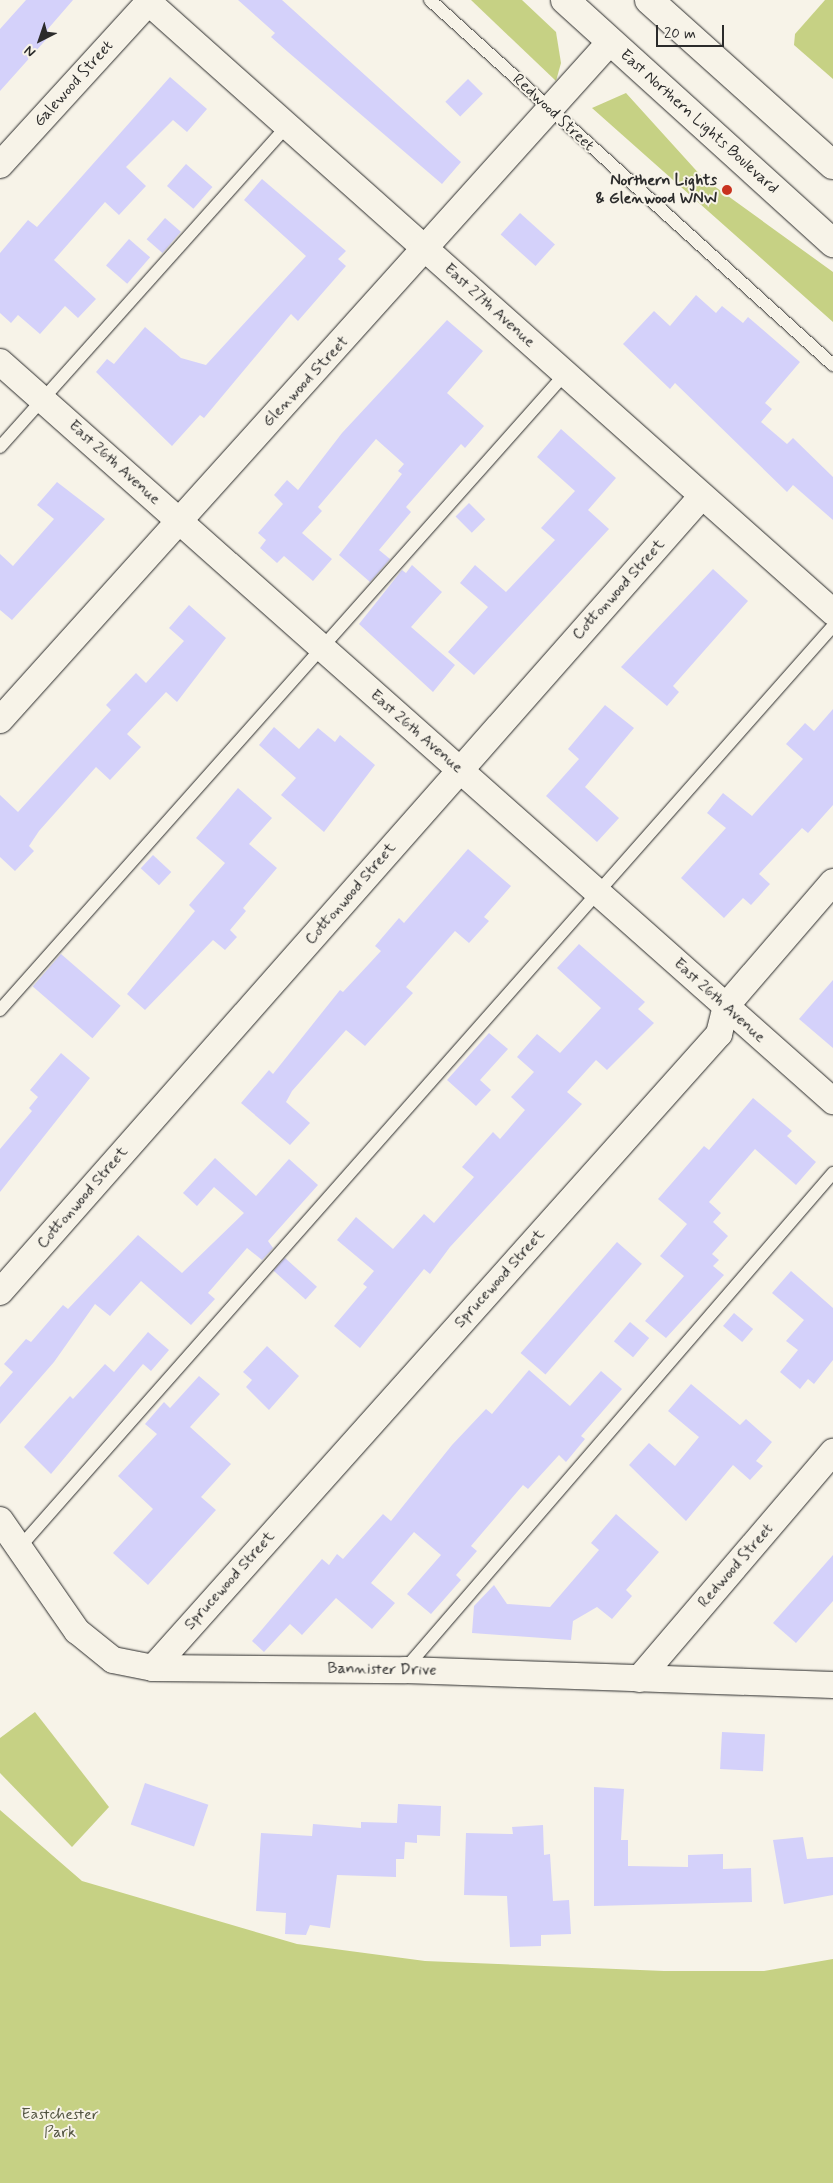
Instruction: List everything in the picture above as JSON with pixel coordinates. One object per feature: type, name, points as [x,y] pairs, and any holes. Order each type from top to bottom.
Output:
[{"type":"main road","name":"East Northern Lights Boulevard","points":[[565,0],[833,243]]},
{"type":"main road","points":[[649,0],[833,165]]},
{"type":"street","name":"East 27th Avenue","points":[[148,1],[833,612]]},
{"type":"street","name":"Galewood Street","points":[[0,165],[148,1]]},
{"type":"street","name":"Glenwood Street","points":[[0,720],[179,520],[427,251],[610,41]]},
{"type":"street","name":"East 26th Avenue","points":[[0,362],[833,1101]]},
{"type":"street","name":"Cottonwood Street","points":[[0,1292],[702,496]]},
{"type":"street","name":"Sprucewood Street","points":[[152,1668],[719,1034],[726,1006],[833,882]]},
{"type":"street","name":"Redwood Street","points":[[640,1679],[833,1452]]},
{"type":"street","name":"Bannister Drive","points":[[0,1520],[77,1631],[113,1660],[152,1668],[405,1670],[833,1685]]},
{"type":"lane","name":"Redwood Street","points":[[430,0],[833,365]]},
{"type":"lane","points":[[0,447],[288,126]]},
{"type":"lane","points":[[0,1010],[323,649],[565,374]]},
{"type":"lane","points":[[19,1548],[833,626]]},
{"type":"lane","points":[[405,1670],[833,1173]]},
{"type":"green space","points":[[471,0],[522,0],[556,32],[561,63],[556,81]]},
{"type":"green space","points":[[825,0],[833,0],[833,79],[794,45],[795,34]]},
{"type":"green space","points":[[626,93],[703,178],[833,272],[833,322],[592,108]]},
{"type":"green space","points":[[35,1712],[109,1807],[72,1847],[0,1773],[0,1738]]},
{"type":"green space","name":"Eastchester Park","points":[[0,1810],[82,1881],[297,1944],[425,1961],[664,1971],[764,1971],[833,1959],[833,2183],[0,2183]]},
{"type":"building","points":[[26,0],[73,0],[47,30],[51,34],[0,91],[0,29]]},
{"type":"building","points":[[238,0],[282,0],[461,162],[442,184],[271,37],[275,33]]},
{"type":"building","points":[[170,77],[207,109],[187,132],[173,120],[126,167],[146,186],[119,215],[105,202],[54,260],[96,299],[78,318],[65,306],[40,334],[18,315],[11,323],[0,313],[0,253],[28,220],[37,227]]},
{"type":"building","points":[[468,79],[483,94],[460,116],[445,102]]},
{"type":"building","points":[[186,164],[212,187],[193,209],[167,186]]},
{"type":"building","points":[[262,179],[346,251],[338,259],[346,266],[298,321],[291,314],[204,418],[200,415],[172,446],[96,372],[107,359],[114,364],[145,327],[181,358],[206,365],[306,256],[244,200]]},
{"type":"building","points":[[520,213],[555,244],[536,266],[501,235]]},
{"type":"building","points":[[165,218],[181,232],[162,253],[147,239]]},
{"type":"building","points":[[129,239],[150,257],[127,284],[106,265]]},
{"type":"building","points":[[696,295],[716,313],[722,306],[743,323],[748,317],[800,362],[765,403],[772,409],[761,422],[787,444],[793,438],[833,477],[833,520],[793,485],[787,492],[675,383],[670,389],[623,344],[654,311],[670,326]]},
{"type":"building","points":[[447,320],[483,351],[447,393],[484,426],[465,448],[461,444],[406,507],[411,512],[379,550],[390,559],[370,582],[339,555],[402,474],[398,471],[404,464],[376,439],[318,507],[322,511],[302,533],[332,559],[313,581],[284,556],[277,563],[260,548],[266,540],[258,533],[283,504],[274,495],[287,480],[298,490],[342,433]]},
{"type":"building","points":[[561,429],[616,478],[588,510],[609,529],[474,675],[448,652],[488,607],[460,583],[475,565],[506,592],[555,540],[541,528],[575,491],[537,457]]},
{"type":"building","points":[[57,482],[105,519],[12,620],[0,610],[0,554],[13,566],[54,519],[37,505]]},
{"type":"building","points":[[469,503],[485,519],[472,533],[456,516]]},
{"type":"building","points":[[412,565],[442,592],[411,627],[455,665],[433,692],[359,624],[402,570],[406,573]]},
{"type":"building","points":[[713,569],[748,601],[673,686],[679,692],[667,706],[621,667]]},
{"type":"building","points":[[189,605],[226,638],[177,702],[166,692],[127,734],[141,747],[110,780],[96,767],[39,831],[29,846],[34,851],[15,871],[0,857],[0,795],[18,812],[111,710],[106,705],[136,673],[146,683],[184,641],[169,628]]},
{"type":"building","points":[[605,705],[634,728],[585,787],[619,818],[597,842],[546,796],[579,759],[568,749]]},
{"type":"building","points":[[833,709],[833,805],[808,833],[802,828],[759,874],[770,884],[751,905],[743,898],[724,918],[681,878],[726,828],[707,813],[723,793],[752,816],[803,759],[786,744],[805,723],[814,731]]},
{"type":"building","points":[[274,727],[299,749],[318,728],[335,742],[340,735],[375,765],[324,832],[281,795],[296,778],[259,745]]},
{"type":"building","points":[[238,788],[272,818],[249,844],[277,868],[243,908],[246,911],[230,930],[237,937],[225,950],[213,940],[145,1010],[127,994],[195,911],[189,905],[225,863],[196,838]]},
{"type":"building","points":[[468,849],[511,886],[484,917],[489,921],[469,943],[455,931],[406,987],[413,993],[365,1046],[346,1030],[292,1091],[286,1102],[310,1123],[290,1145],[241,1103],[269,1070],[273,1074],[340,990],[343,992],[381,951],[375,946],[399,918],[404,923]]},
{"type":"building","points":[[153,855],[171,872],[159,885],[141,868]]},
{"type":"building","points":[[579,944],[645,1002],[638,1009],[654,1023],[607,1070],[596,1060],[567,1092],[582,1104],[450,1247],[430,1274],[424,1269],[360,1348],[334,1326],[367,1287],[363,1284],[374,1271],[337,1240],[356,1217],[393,1249],[424,1214],[434,1223],[474,1177],[462,1167],[493,1132],[500,1139],[525,1110],[511,1097],[534,1072],[517,1057],[537,1034],[560,1053],[601,1008],[557,968]]},
{"type":"building","points":[[61,954],[121,1006],[92,1038],[33,986]]},
{"type":"building","points":[[833,980],[833,1048],[799,1019]]},
{"type":"building","points":[[489,1033],[508,1049],[480,1080],[491,1090],[476,1106],[447,1080]]},
{"type":"building","points":[[61,1053],[90,1078],[0,1192],[0,1149],[32,1111],[29,1108],[38,1097],[30,1090]]},
{"type":"building","points":[[753,1098],[792,1131],[787,1136],[816,1162],[796,1185],[755,1149],[709,1202],[721,1213],[713,1222],[728,1236],[712,1254],[719,1260],[713,1266],[724,1275],[666,1338],[645,1321],[684,1276],[660,1256],[687,1224],[658,1199],[704,1146],[709,1150]]},
{"type":"building","points":[[215,1158],[256,1196],[289,1159],[318,1185],[268,1241],[273,1248],[262,1260],[247,1248],[208,1293],[215,1299],[191,1325],[141,1281],[110,1316],[95,1304],[54,1362],[0,1424],[0,1387],[13,1372],[4,1364],[26,1339],[31,1342],[63,1305],[68,1309],[138,1235],[182,1273],[244,1213],[214,1187],[197,1206],[183,1193]]},
{"type":"building","points":[[617,1242],[642,1264],[545,1375],[521,1353]]},
{"type":"building","points":[[285,1258],[317,1287],[306,1299],[274,1271]]},
{"type":"building","points":[[791,1271],[833,1308],[833,1360],[814,1384],[808,1379],[800,1389],[780,1372],[798,1350],[786,1341],[804,1320],[772,1293]]},
{"type":"building","points":[[734,1313],[753,1329],[742,1342],[723,1326]]},
{"type":"building","points":[[630,1322],[649,1338],[633,1357],[614,1341]]},
{"type":"building","points":[[148,1332],[169,1350],[151,1371],[143,1364],[51,1474],[24,1447],[70,1396],[73,1399],[105,1364],[114,1372]]},
{"type":"building","points":[[267,1346],[299,1376],[269,1410],[246,1387],[252,1380],[243,1372]]},
{"type":"building","points":[[529,1370],[570,1406],[601,1371],[622,1389],[581,1436],[585,1439],[566,1462],[559,1455],[528,1489],[523,1485],[471,1546],[477,1551],[456,1575],[461,1580],[431,1614],[407,1594],[441,1555],[414,1532],[371,1583],[395,1603],[372,1629],[336,1598],[302,1635],[290,1624],[264,1652],[252,1641],[322,1559],[329,1565],[337,1554],[343,1559],[383,1514],[391,1521],[452,1445],[486,1409],[492,1414]]},
{"type":"building","points":[[199,1376],[220,1394],[190,1427],[231,1464],[201,1497],[216,1510],[148,1585],[113,1553],[153,1509],[118,1476],[157,1434],[145,1424],[164,1402],[170,1408]]},
{"type":"building","points":[[691,1384],[740,1425],[746,1419],[772,1442],[756,1461],[763,1466],[750,1480],[733,1465],[686,1521],[629,1465],[649,1443],[675,1466],[699,1437],[668,1411]]},
{"type":"building","points":[[616,1514],[659,1552],[626,1590],[632,1596],[612,1619],[597,1607],[573,1621],[571,1640],[472,1633],[474,1606],[494,1585],[507,1604],[550,1607],[599,1550],[591,1543]]},
{"type":"building","points":[[833,1555],[833,1601],[796,1643],[773,1623]]},
{"type":"building","points":[[722,1732],[765,1734],[763,1771],[720,1769]]},
{"type":"building","points":[[145,1783],[208,1805],[194,1846],[131,1825]]},
{"type":"building","points":[[594,1787],[624,1789],[621,1840],[628,1840],[628,1866],[688,1867],[688,1855],[723,1854],[723,1869],[751,1868],[752,1902],[594,1906]]},
{"type":"building","points":[[398,1804],[441,1806],[440,1836],[417,1835],[417,1843],[405,1842],[404,1859],[396,1859],[396,1877],[337,1875],[330,1928],[310,1925],[306,1935],[285,1934],[286,1913],[256,1911],[261,1833],[312,1836],[313,1824],[361,1828],[361,1822],[397,1823]]},
{"type":"building","points":[[543,1825],[544,1855],[550,1854],[553,1901],[569,1900],[571,1934],[541,1935],[541,1946],[510,1947],[507,1896],[464,1895],[466,1833],[513,1834],[512,1827]]},
{"type":"building","points":[[803,1837],[807,1859],[833,1857],[833,1895],[784,1904],[773,1840]]},
{"type":"place","name":"Northern Lights & Glenwood WNW","points":[[727,190]]}]
